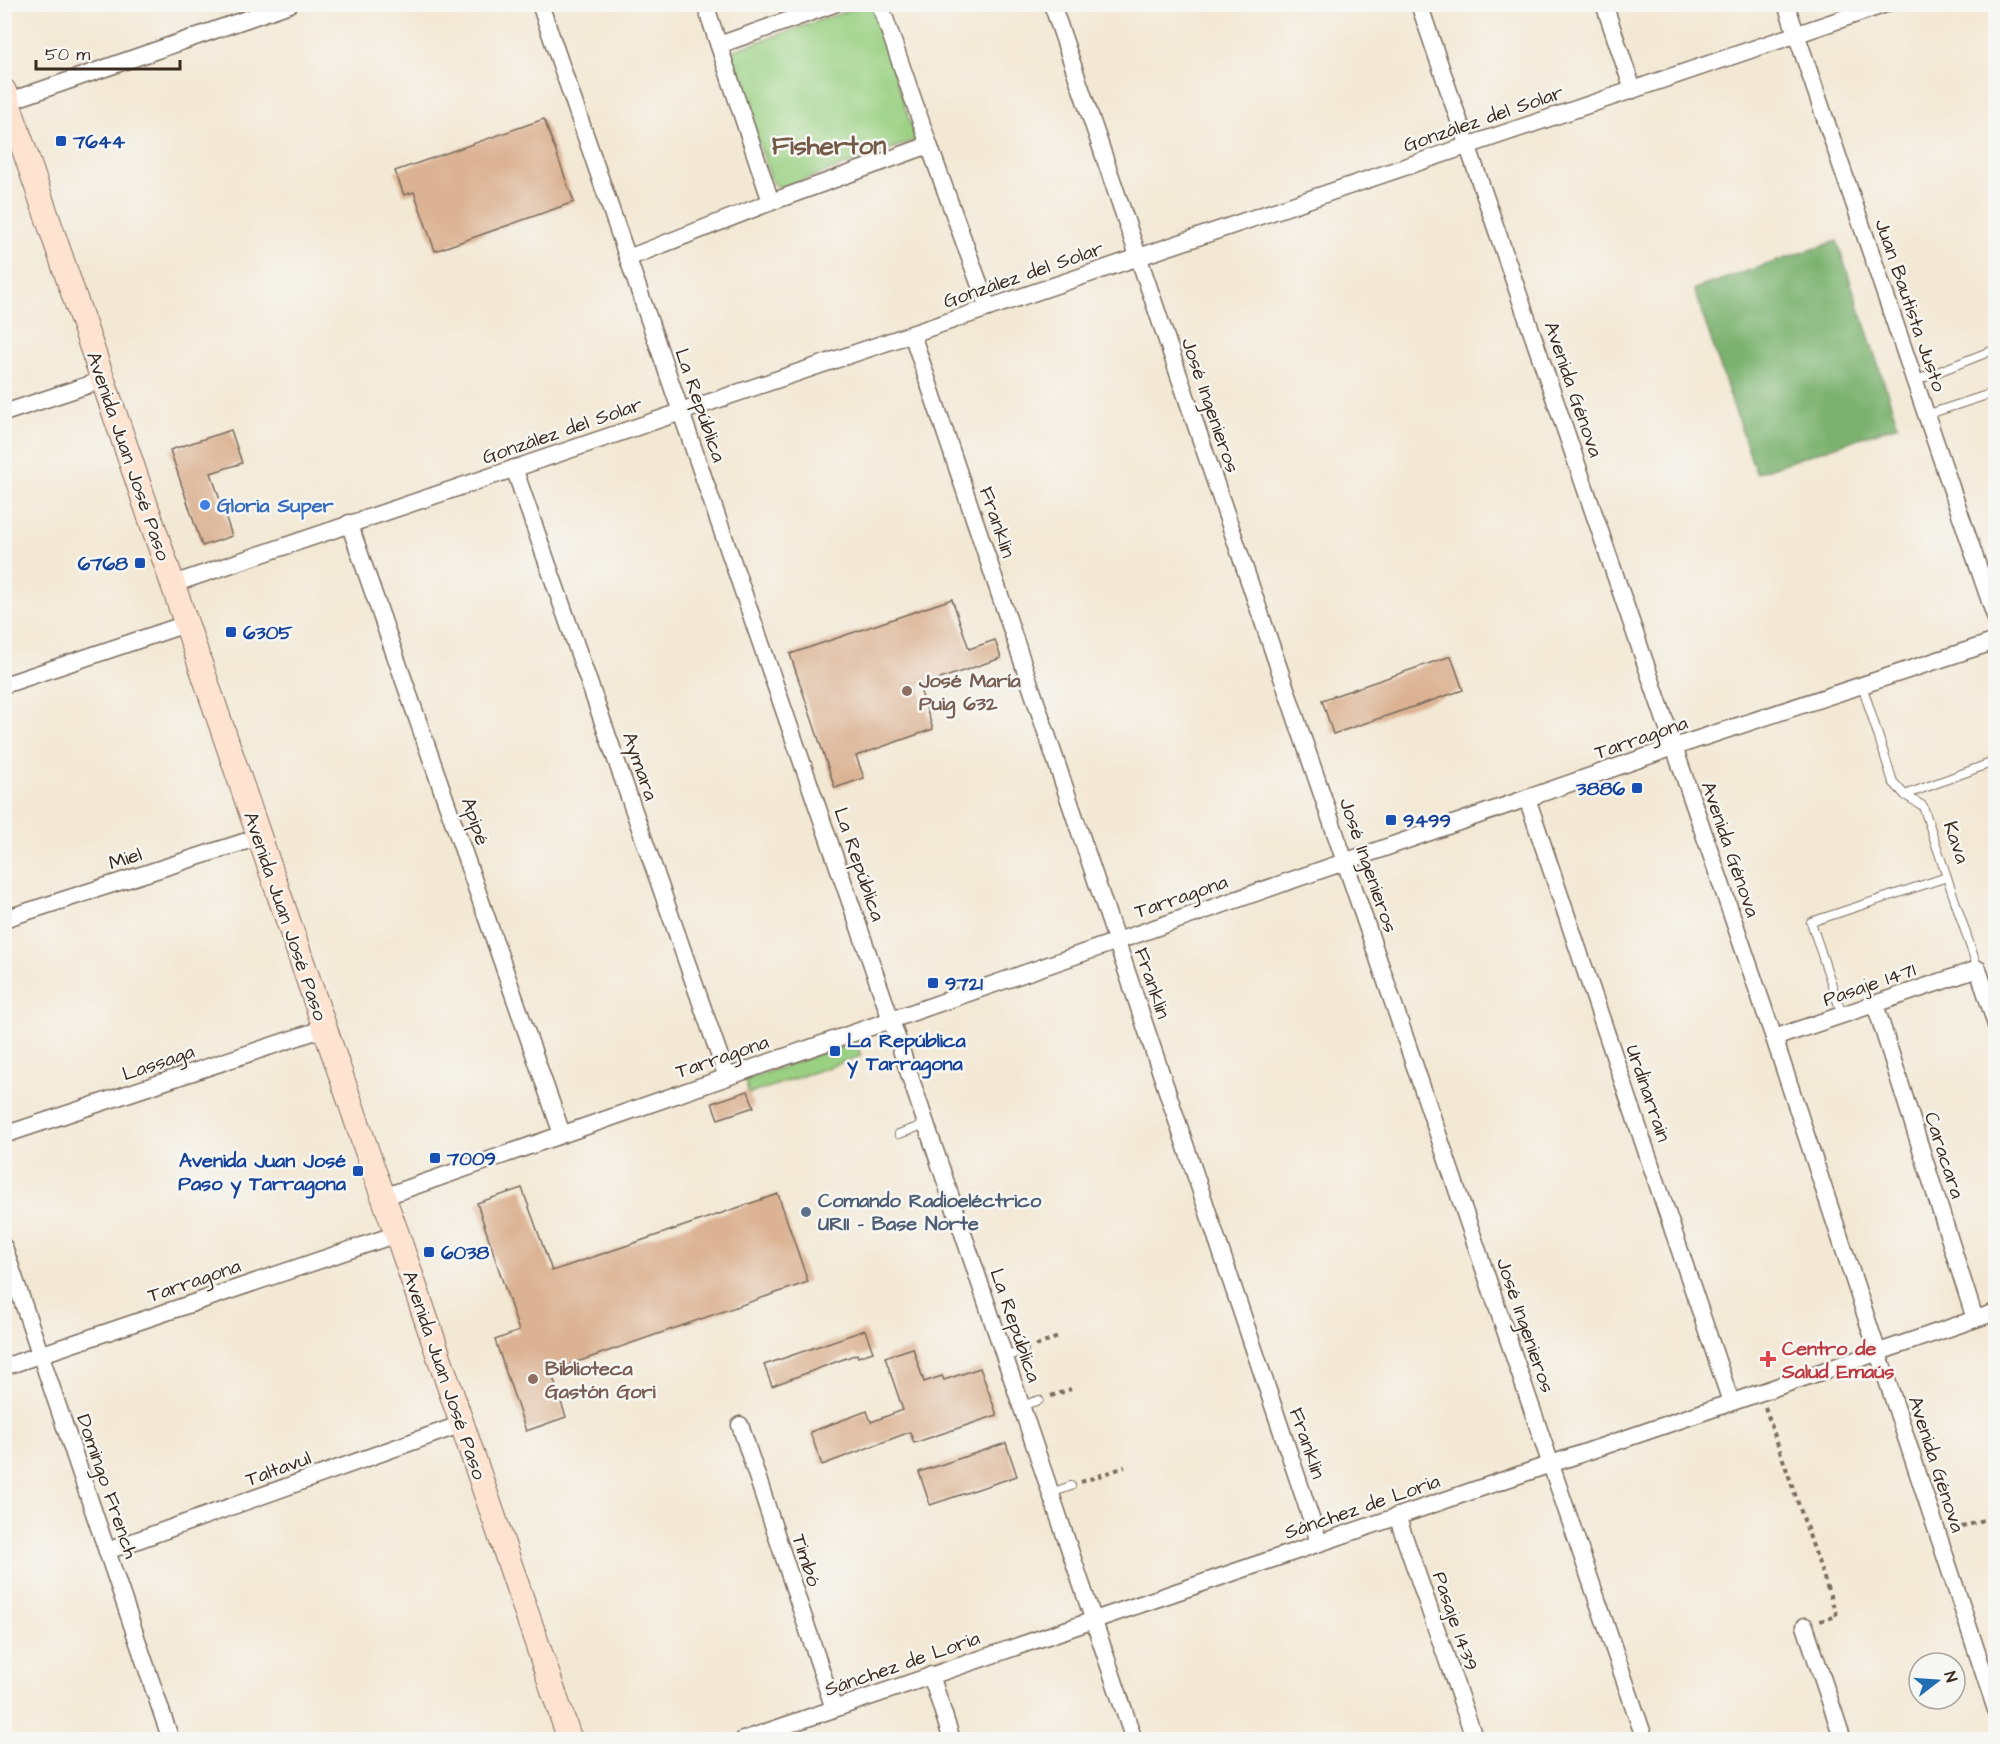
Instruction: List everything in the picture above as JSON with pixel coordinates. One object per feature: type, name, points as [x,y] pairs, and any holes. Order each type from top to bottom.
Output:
[{"type":"main road","name":"Avenida Juan José Paso","points":[[6,99],[570,1740]]},
{"type":"street","points":[[6,99],[265,8],[290,4]]},
{"type":"street","name":"La República","points":[[540,4],[891,1020],[1134,1740]]},
{"type":"street","points":[[705,4],[771,202]]},
{"type":"street","points":[[719,45],[834,4]]},
{"type":"street","points":[[880,4],[988,308]]},
{"type":"street","name":"José Ingenieros","points":[[1052,4],[1646,1740]]},
{"type":"street","name":"Avenida Génova","points":[[1419,4],[1774,1038],[1879,1351],[1995,1710]]},
{"type":"street","points":[[1604,4],[1633,90]]},
{"type":"street","name":"Juan Bautista Justo","points":[[1786,4],[1995,620]]},
{"type":"street","name":"González del Solar","points":[[173,584],[1886,4]]},
{"type":"street","points":[[628,258],[771,202],[929,145]]},
{"type":"street","name":"Franklin","points":[[912,334],[1319,1542]]},
{"type":"street","points":[[4,413],[103,381]]},
{"type":"street","name":"Aymara","points":[[514,468],[727,1077]]},
{"type":"street","name":"Apipé","points":[[349,523],[562,1134]]},
{"type":"street","points":[[4,686],[186,624]]},
{"type":"street","name":"Tarragona","points":[[383,1197],[1674,747],[1995,641]]},
{"type":"street","name":"Urdinarrain","points":[[1527,798],[1731,1402]]},
{"type":"street","name":"Miel","points":[[4,919],[259,837]]},
{"type":"street","name":"Pasaje 1471","points":[[1774,1038],[1978,969]]},
{"type":"street","name":"Kava","points":[[1978,969],[1995,1025]]},
{"type":"street","name":"Caracara","points":[[1875,1004],[1975,1319]]},
{"type":"street","name":"Lassaga","points":[[4,1135],[325,1028]]},
{"type":"street","name":"Tarragona","points":[[4,1367],[397,1234]]},
{"type":"street","name":"Domingo French","points":[[4,1247],[171,1740]]},
{"type":"street","name":"Sánchez de Loria","points":[[743,1740],[768,1735],[834,1708],[1995,1312]]},
{"type":"street","name":"Taltavul","points":[[108,1551],[462,1424]]},
{"type":"street","name":"Timbó","points":[[740,1425],[834,1708]]},
{"type":"street","name":"Pasaje 1439","points":[[1397,1516],[1475,1740]]},
{"type":"street","points":[[1805,1626],[1843,1740]]},
{"type":"street","points":[[931,1676],[952,1740]]},
{"type":"lane","points":[[1915,381],[1995,349]]},
{"type":"lane","points":[[1926,415],[1995,392]]},
{"type":"lane","name":"Kava","points":[[1862,685],[1893,782],[1905,795],[1923,806],[1978,969]]},
{"type":"lane","points":[[1905,795],[1995,761]]},
{"type":"lane","points":[[1842,1015],[1811,922],[1947,878]]},
{"type":"lane","points":[[899,1134],[926,1124]]},
{"type":"lane","points":[[1005,1357],[1024,1350]]},
{"type":"lane","points":[[1022,1406],[1039,1400]]},
{"type":"lane","points":[[1051,1493],[1071,1486]]},
{"type":"path","points":[[1024,1350],[1058,1337]]},
{"type":"path","points":[[1039,1400],[1071,1389]]},
{"type":"path","points":[[1760,1392],[1837,1616],[1805,1626]]},
{"type":"path","points":[[1071,1486],[1125,1467]]},
{"type":"path","points":[[1938,1535],[1995,1516]]},
{"type":"green space","points":[[864,5],[871,5],[916,140],[781,188],[772,183],[729,52]]},
{"type":"green space","points":[[1837,241],[1898,425],[1756,473],[1694,289]]},
{"type":"green space","points":[[856,1041],[861,1056],[749,1094],[745,1080]]},
{"type":"building","points":[[544,119],[574,202],[435,251],[414,192],[404,195],[395,171]]},
{"type":"building","name":"Gloria Super","points":[[231,430],[242,463],[211,473],[232,536],[202,546],[170,450]]},
{"type":"building","name":"José María Puig 632","points":[[952,599],[969,649],[995,640],[1001,658],[919,686],[933,729],[856,756],[864,778],[835,788],[790,654]]},
{"type":"building","points":[[1451,656],[1463,690],[1333,734],[1322,700]]},
{"type":"building","points":[[748,1091],[754,1107],[718,1119],[712,1103]]},
{"type":"building","points":[[522,1188],[552,1271],[778,1194],[808,1282],[551,1371],[566,1417],[526,1431],[495,1340],[519,1331],[477,1203]]},
{"type":"building","points":[[865,1330],[873,1352],[858,1357],[857,1354],[772,1386],[764,1365]]},
{"type":"building","points":[[913,1348],[924,1382],[942,1376],[944,1380],[980,1368],[997,1415],[914,1443],[910,1432],[822,1465],[810,1432],[867,1411],[871,1422],[903,1410],[885,1357]]},
{"type":"building","points":[[1006,1443],[1017,1476],[930,1505],[919,1472]]},
{"type":"place","name":"7644","points":[[61,141]]},
{"type":"place","name":"Gloria Super","points":[[205,505]]},
{"type":"place","name":"6768","points":[[140,563]]},
{"type":"place","name":"6305","points":[[231,632]]},
{"type":"place","name":"José María Puig 632","points":[[907,691]]},
{"type":"place","name":"3886","points":[[1637,788]]},
{"type":"place","name":"9499","points":[[1391,820]]},
{"type":"place","name":"9721","points":[[933,983]]},
{"type":"place","name":"La República y Tarragona","points":[[835,1051]]},
{"type":"place","name":"7009","points":[[435,1158]]},
{"type":"place","name":"Avenida Juan José Paso y Tarragona","points":[[358,1171]]},
{"type":"place","name":"Comando Radioeléctrico URII - Base Norte","points":[[806,1212]]},
{"type":"place","name":"6038","points":[[429,1252]]},
{"type":"place","name":"Centro de Salud Emaús","points":[[1768,1359]]},
{"type":"place","name":"Biblioteca Gastón Gori","points":[[533,1379]]},
{"type":"district","name":"Fisherton","points":[[829,145]]}]
